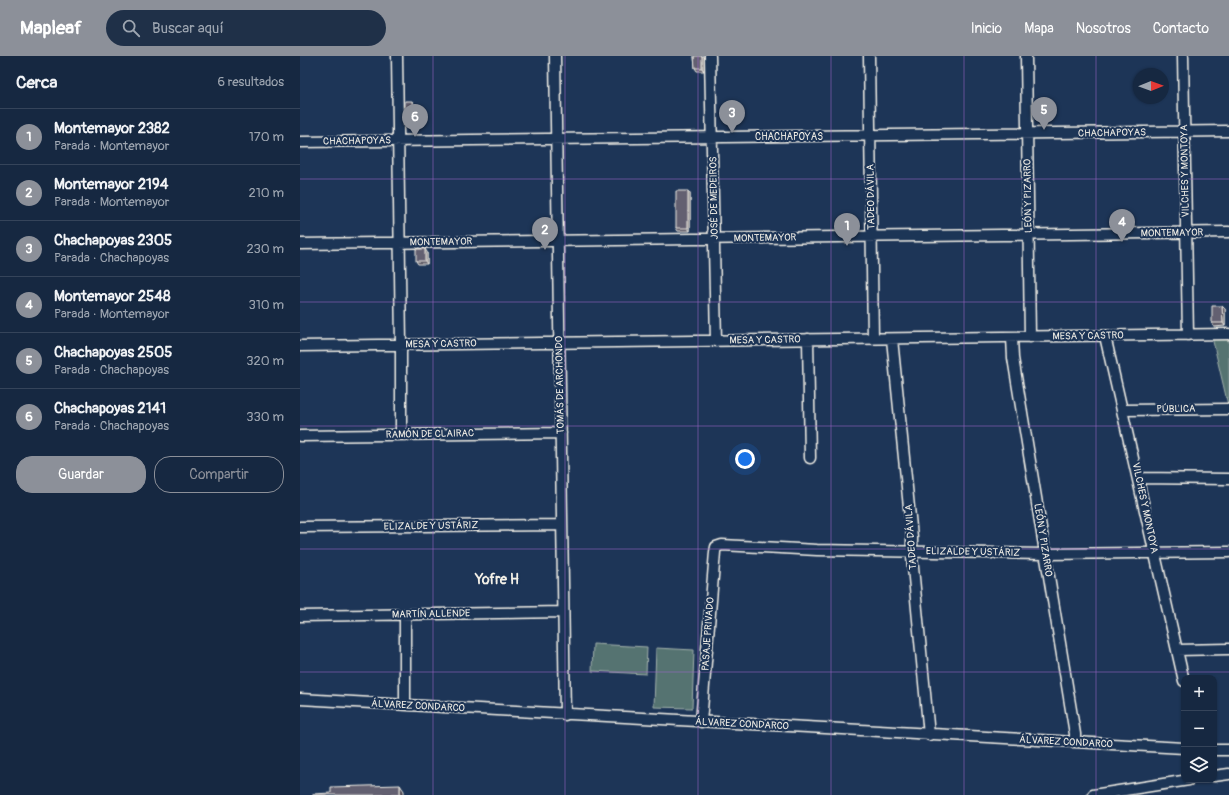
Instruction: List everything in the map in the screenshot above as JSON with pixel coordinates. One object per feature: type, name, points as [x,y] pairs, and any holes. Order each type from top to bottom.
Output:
[{"type":"street","points":[[397,56],[402,344],[401,435]]},
{"type":"street","name":"TOMÁS DE ARCHONDO","points":[[555,56],[565,714]]},
{"type":"street","name":"JOSÉ DE MEDEIROS","points":[[710,56],[716,341]]},
{"type":"street","name":"TADEO DÁVILA","points":[[869,56],[873,339]]},
{"type":"street","name":"LEÓN Y PIZARRO","points":[[1026,56],[1030,337]]},
{"type":"street","name":"VILCHES Y MONTOYA","points":[[1183,56],[1188,335]]},
{"type":"street","name":"CHACHAPOYAS","points":[[300,142],[1229,131]]},
{"type":"street","name":"MONTEMAYOR","points":[[300,244],[1229,232]]},
{"type":"street","name":"MESA Y CASTRO","points":[[300,346],[1229,334]]},
{"type":"street","name":"VILCHES Y MONTOYA","points":[[1105,336],[1183,675]]},
{"type":"street","name":"LEÓN Y PIZARRO","points":[[1012,337],[1013,358],[1075,734],[1075,742]]},
{"type":"street","points":[[808,339],[810,458]]},
{"type":"street","name":"TADEO DÁVILA","points":[[892,339],[912,537],[929,734]]},
{"type":"street","name":"PÚBLICA","points":[[1123,410],[1229,409]]},
{"type":"street","name":"RAMÓN DE CLAIRAC","points":[[300,436],[561,433]]},
{"type":"street","points":[[1138,478],[1229,479]]},
{"type":"street","name":"ELIZALDE Y USTÁRIZ","points":[[300,527],[562,525]]},
{"type":"street","name":"ELIZALDE Y USTÁRIZ","points":[[716,547],[722,545],[817,550],[912,550],[1045,554],[1229,552]]},
{"type":"street","name":"PASAJE PRIVADO","points":[[701,722],[714,552],[716,547]]},
{"type":"street","name":"MARTÍN ALLENDE","points":[[300,616],[563,612]]},
{"type":"street","points":[[405,615],[405,705]]},
{"type":"street","points":[[1177,650],[1229,649]]},
{"type":"street","name":"ÁLVAREZ CONDARCO","points":[[300,699],[1181,748]]},
{"type":"street","points":[[1217,750],[1229,750]]},
{"type":"street","points":[[1217,776],[1229,774]]},
{"type":"street","points":[[1093,795],[1181,781]]},
{"type":"green space","points":[[1212,337],[1229,337],[1229,405],[1228,405]]},
{"type":"green space","points":[[593,644],[647,647],[646,674],[592,671]]},
{"type":"green space","points":[[656,648],[694,650],[692,708],[654,707]]},
{"type":"building","points":[[694,56],[702,56],[702,68],[695,68]]},
{"type":"building","points":[[405,101],[412,101],[413,112],[405,112]]},
{"type":"building","points":[[676,191],[688,191],[688,228],[676,228]]},
{"type":"building","points":[[416,249],[425,249],[425,261],[416,261]]},
{"type":"building","points":[[1212,306],[1222,306],[1223,323],[1212,323]]},
{"type":"building","points":[[400,785],[400,795],[313,795],[331,793],[331,787]]},
{"type":"place","name":"Chachapoyas 2505","points":[[1044,130]]},
{"type":"place","name":"Chachapoyas 2305","points":[[732,133]]},
{"type":"place","name":"Chachapoyas 2141","points":[[415,137]]},
{"type":"place","name":"Montemayor 2548","points":[[1122,242]]},
{"type":"place","name":"Montemayor 2382","points":[[847,246]]},
{"type":"place","name":"Montemayor 2194","points":[[545,250]]},
{"type":"district","name":"Yofre H","points":[[497,579]]}]
